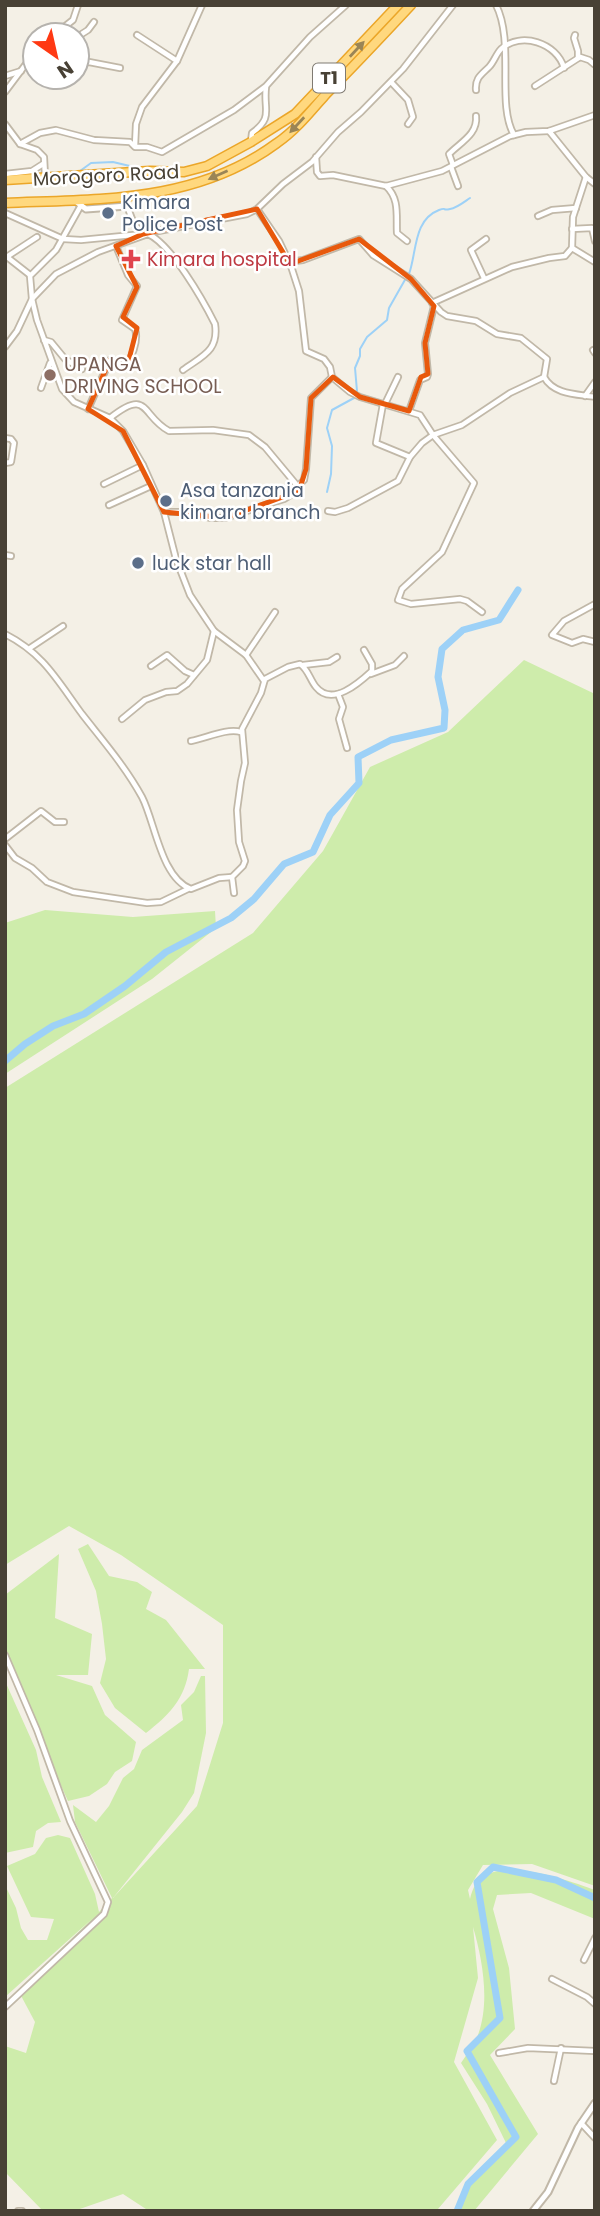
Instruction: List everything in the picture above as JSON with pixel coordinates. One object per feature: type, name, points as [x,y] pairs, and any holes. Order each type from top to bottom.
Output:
[{"type":"highway","name":"Morogoro Road","points":[[5,180],[150,171],[184,172],[207,166],[284,122],[398,5]]},
{"type":"highway","name":"Morogoro Road","points":[[5,203],[77,203],[168,192],[199,183],[240,165],[278,143],[292,131],[411,5]]},
{"type":"highway","points":[[127,206],[135,197]]},
{"type":"street","points":[[135,147],[136,124],[142,107],[177,61],[202,5]]},
{"type":"street","points":[[135,147],[146,146],[162,152],[234,110],[266,86],[310,37],[346,5]]},
{"type":"street","points":[[5,213],[63,239],[81,240],[144,234],[247,214],[257,209],[316,158],[338,132],[391,82],[453,5]]},
{"type":"street","points":[[498,6],[505,47],[509,121],[514,135]]},
{"type":"street","points":[[137,35],[177,61]]},
{"type":"street","points":[[575,35],[578,58]]},
{"type":"street","points":[[476,90],[477,79],[505,47],[520,40],[529,39],[555,52],[564,68]]},
{"type":"street","points":[[536,86],[580,57],[595,65]]},
{"type":"street","points":[[91,62],[120,68]]},
{"type":"street","points":[[5,76],[21,71]]},
{"type":"street","points":[[5,92],[21,71]]},
{"type":"street","points":[[391,82],[410,104],[413,117],[408,124]]},
{"type":"street","points":[[251,142],[252,133],[265,123],[267,117],[266,86]]},
{"type":"street","points":[[316,158],[320,176],[333,175],[386,186],[451,167],[514,135],[549,131],[595,115]]},
{"type":"street","points":[[458,186],[449,154],[471,133],[477,124],[476,116]]},
{"type":"street","points":[[267,117],[284,122]]},
{"type":"street","points":[[5,124],[20,144],[41,153],[45,160],[43,173],[47,178]]},
{"type":"street","points":[[20,144],[40,133],[56,130],[94,140],[130,142],[135,147]]},
{"type":"street","points":[[549,131],[586,177],[595,184]]},
{"type":"street","points":[[5,174],[32,171],[44,163]]},
{"type":"street","points":[[433,304],[485,278],[532,261],[565,256],[572,248],[576,208],[586,177]]},
{"type":"street","points":[[386,186],[396,202],[397,233],[407,241]]},
{"type":"street","points":[[30,275],[51,256],[63,239],[77,203],[89,209],[127,206],[134,224],[144,234]]},
{"type":"street","points":[[538,216],[552,210],[576,208]]},
{"type":"street","points":[[257,209],[279,241],[289,262],[299,291],[306,351],[324,359],[330,367],[332,377],[349,392],[420,415],[433,435],[472,478],[474,486],[442,552],[402,589],[398,600],[411,604],[460,599],[482,612]]},
{"type":"street","points":[[572,229],[592,228],[595,241]]},
{"type":"street","points":[[5,347],[41,287],[63,270],[98,252],[144,234],[160,241],[172,256],[215,324],[216,335],[212,349],[183,370]]},
{"type":"street","points":[[37,237],[6,258],[30,275],[32,299],[58,382],[74,402],[110,418],[123,431],[143,465],[163,512],[188,592],[214,631],[246,655],[264,681]]},
{"type":"street","points":[[289,262],[303,260],[359,239],[373,255],[411,279],[447,316],[466,317],[491,331],[521,338],[547,359],[544,377],[546,382],[566,393],[595,397]]},
{"type":"street","points":[[485,278],[471,250],[486,239]]},
{"type":"street","points":[[88,409],[110,361],[126,367],[134,349],[135,329],[122,320],[137,286],[128,275],[116,246]]},
{"type":"street","points":[[572,248],[595,262]]},
{"type":"street","points":[[409,411],[420,380],[428,376],[425,343],[433,304]]},
{"type":"street","points":[[44,340],[51,342],[65,359],[82,369]]},
{"type":"street","points":[[41,388],[51,362]]},
{"type":"street","points":[[298,486],[304,480],[306,469],[311,398],[332,377]]},
{"type":"street","points":[[398,377],[384,404],[376,443],[410,457]]},
{"type":"street","points":[[328,511],[348,508],[398,481],[410,457],[433,435],[462,425],[510,393],[544,377]]},
{"type":"street","points":[[585,396],[595,382]]},
{"type":"street","points":[[110,418],[126,405],[137,404],[169,431],[212,430],[250,435],[265,447],[298,486],[299,491],[230,517],[210,518],[184,511],[163,512]]},
{"type":"street","points":[[5,438],[14,443],[11,462],[5,463]]},
{"type":"street","points":[[104,484],[143,465]]},
{"type":"street","points":[[109,505],[151,486]]},
{"type":"street","points":[[595,604],[564,621],[552,635],[572,643],[583,639],[595,642]]},
{"type":"street","points":[[246,655],[275,612]]},
{"type":"street","points":[[30,648],[62,626]]},
{"type":"street","points":[[122,719],[145,700],[180,689],[207,660],[214,631]]},
{"type":"street","points":[[5,634],[30,648],[104,738],[143,799],[168,864],[188,889]]},
{"type":"street","points":[[302,665],[320,691],[338,694],[351,688],[372,671],[364,650]]},
{"type":"street","points":[[150,666],[166,655],[194,675]]},
{"type":"street","points":[[367,676],[395,665],[404,656]]},
{"type":"street","points":[[5,845],[15,858],[32,867],[47,882],[73,892],[147,903],[161,902],[219,878],[232,877],[245,861],[239,842],[237,810],[245,763],[241,732],[261,693],[264,681],[288,667],[329,662],[337,657]]},
{"type":"street","points":[[338,694],[343,707],[339,719],[347,748]]},
{"type":"street","points":[[191,741],[237,730],[241,732]]},
{"type":"street","points":[[5,839],[41,811],[55,822],[64,822]]},
{"type":"street","points":[[232,877],[234,893]]},
{"type":"street","points":[[5,1655],[37,1730],[70,1821],[108,1902],[104,1914],[5,2007]]},
{"type":"street","points":[[584,1960],[595,1938]]},
{"type":"street","points":[[552,1979],[595,2004]]},
{"type":"street","points":[[499,2053],[528,2048],[595,2051]]},
{"type":"street","points":[[554,2081],[561,2048]]},
{"type":"street","points":[[533,2211],[548,2192],[582,2123],[595,2103]]},
{"type":"street","points":[[582,2123],[595,2138]]},
{"type":"highlighted area","points":[[257,209],[290,264],[359,239],[411,279],[434,306],[425,343],[428,374],[421,377],[409,411],[360,397],[333,377],[311,398],[306,469],[299,491],[225,518],[164,512],[123,431],[88,409],[110,360],[127,367],[137,328],[123,317],[137,287],[116,246],[143,234]]},
{"type":"green space","points":[[524,660],[595,694],[595,1886],[532,1864],[483,1865],[468,1890],[470,1899],[475,1886],[486,1875],[515,1870],[550,1876],[595,1890],[595,1919],[531,1893],[497,1895],[493,1909],[509,1968],[515,2029],[490,2055],[538,2134],[474,2211],[456,2211],[473,2177],[506,2143],[487,2104],[461,2063],[476,2040],[483,2013],[484,1984],[473,1927],[478,1978],[454,2062],[497,2140],[435,2211],[149,2211],[123,2194],[74,2211],[43,2211],[5,2172],[5,2046],[26,2053],[35,2022],[18,1990],[93,1918],[5,1997],[5,1885],[28,1940],[47,1940],[54,1919],[31,1917],[7,1866],[35,1854],[46,1838],[58,1835],[70,1838],[95,1894],[99,1912],[112,1898],[75,1822],[73,1805],[96,1822],[109,1806],[123,1778],[134,1769],[142,1750],[183,1720],[181,1705],[194,1692],[201,1676],[205,1676],[206,1733],[194,1793],[182,1812],[113,1898],[197,1806],[223,1723],[223,1625],[121,1555],[69,1526],[5,1565],[5,1088],[253,933],[323,851],[370,767],[448,732]]},
{"type":"green space","points":[[45,910],[133,917],[215,911],[216,928],[152,979],[5,1074],[5,923]]},
{"type":"green space","points":[[88,1544],[109,1576],[137,1582],[152,1592],[146,1609],[166,1620],[205,1669],[189,1669],[184,1689],[175,1706],[146,1733],[115,1708],[100,1683],[106,1659],[102,1624],[96,1591],[78,1549]]},
{"type":"green space","points":[[59,1554],[55,1618],[92,1634],[88,1675],[56,1675],[92,1686],[105,1715],[136,1742],[132,1761],[115,1772],[107,1784],[89,1796],[68,1801],[20,1694],[5,1653],[5,1595]]},
{"type":"green space","points":[[5,1681],[36,1750],[42,1777],[61,1822],[48,1823],[36,1831],[33,1847],[5,1853]]},
{"type":"waterway","points":[[17,175],[80,171],[91,163],[113,162],[134,167]]},
{"type":"waterway","points":[[409,274],[417,238],[424,221],[439,210],[455,207],[470,198]]},
{"type":"waterway","points":[[327,492],[332,446],[327,428],[332,410],[354,398],[357,391],[355,368],[360,349],[367,337],[387,320],[389,308],[406,278]]},
{"type":"waterway","points":[[5,1061],[53,1026],[84,1014],[125,986],[166,952],[231,918],[254,899],[284,864],[313,852],[330,815],[359,783],[358,757],[391,740],[444,728],[445,710],[438,677],[442,649],[463,630],[499,620],[518,590]]},
{"type":"waterway","points":[[457,2211],[468,2184],[516,2137],[467,2051],[500,2018],[477,1882],[493,1867],[556,1880],[595,1898]]},
{"type":"place","name":"Kimara Police Post","points":[[108,213]]},
{"type":"place","name":"Kimara hospital","points":[[131,259]]},
{"type":"place","name":"UPANGA DRIVING SCHOOL","points":[[50,375]]},
{"type":"place","name":"Asa tanzania kimara branch","points":[[166,501]]},
{"type":"place","name":"luck star hall","points":[[138,563]]}]
